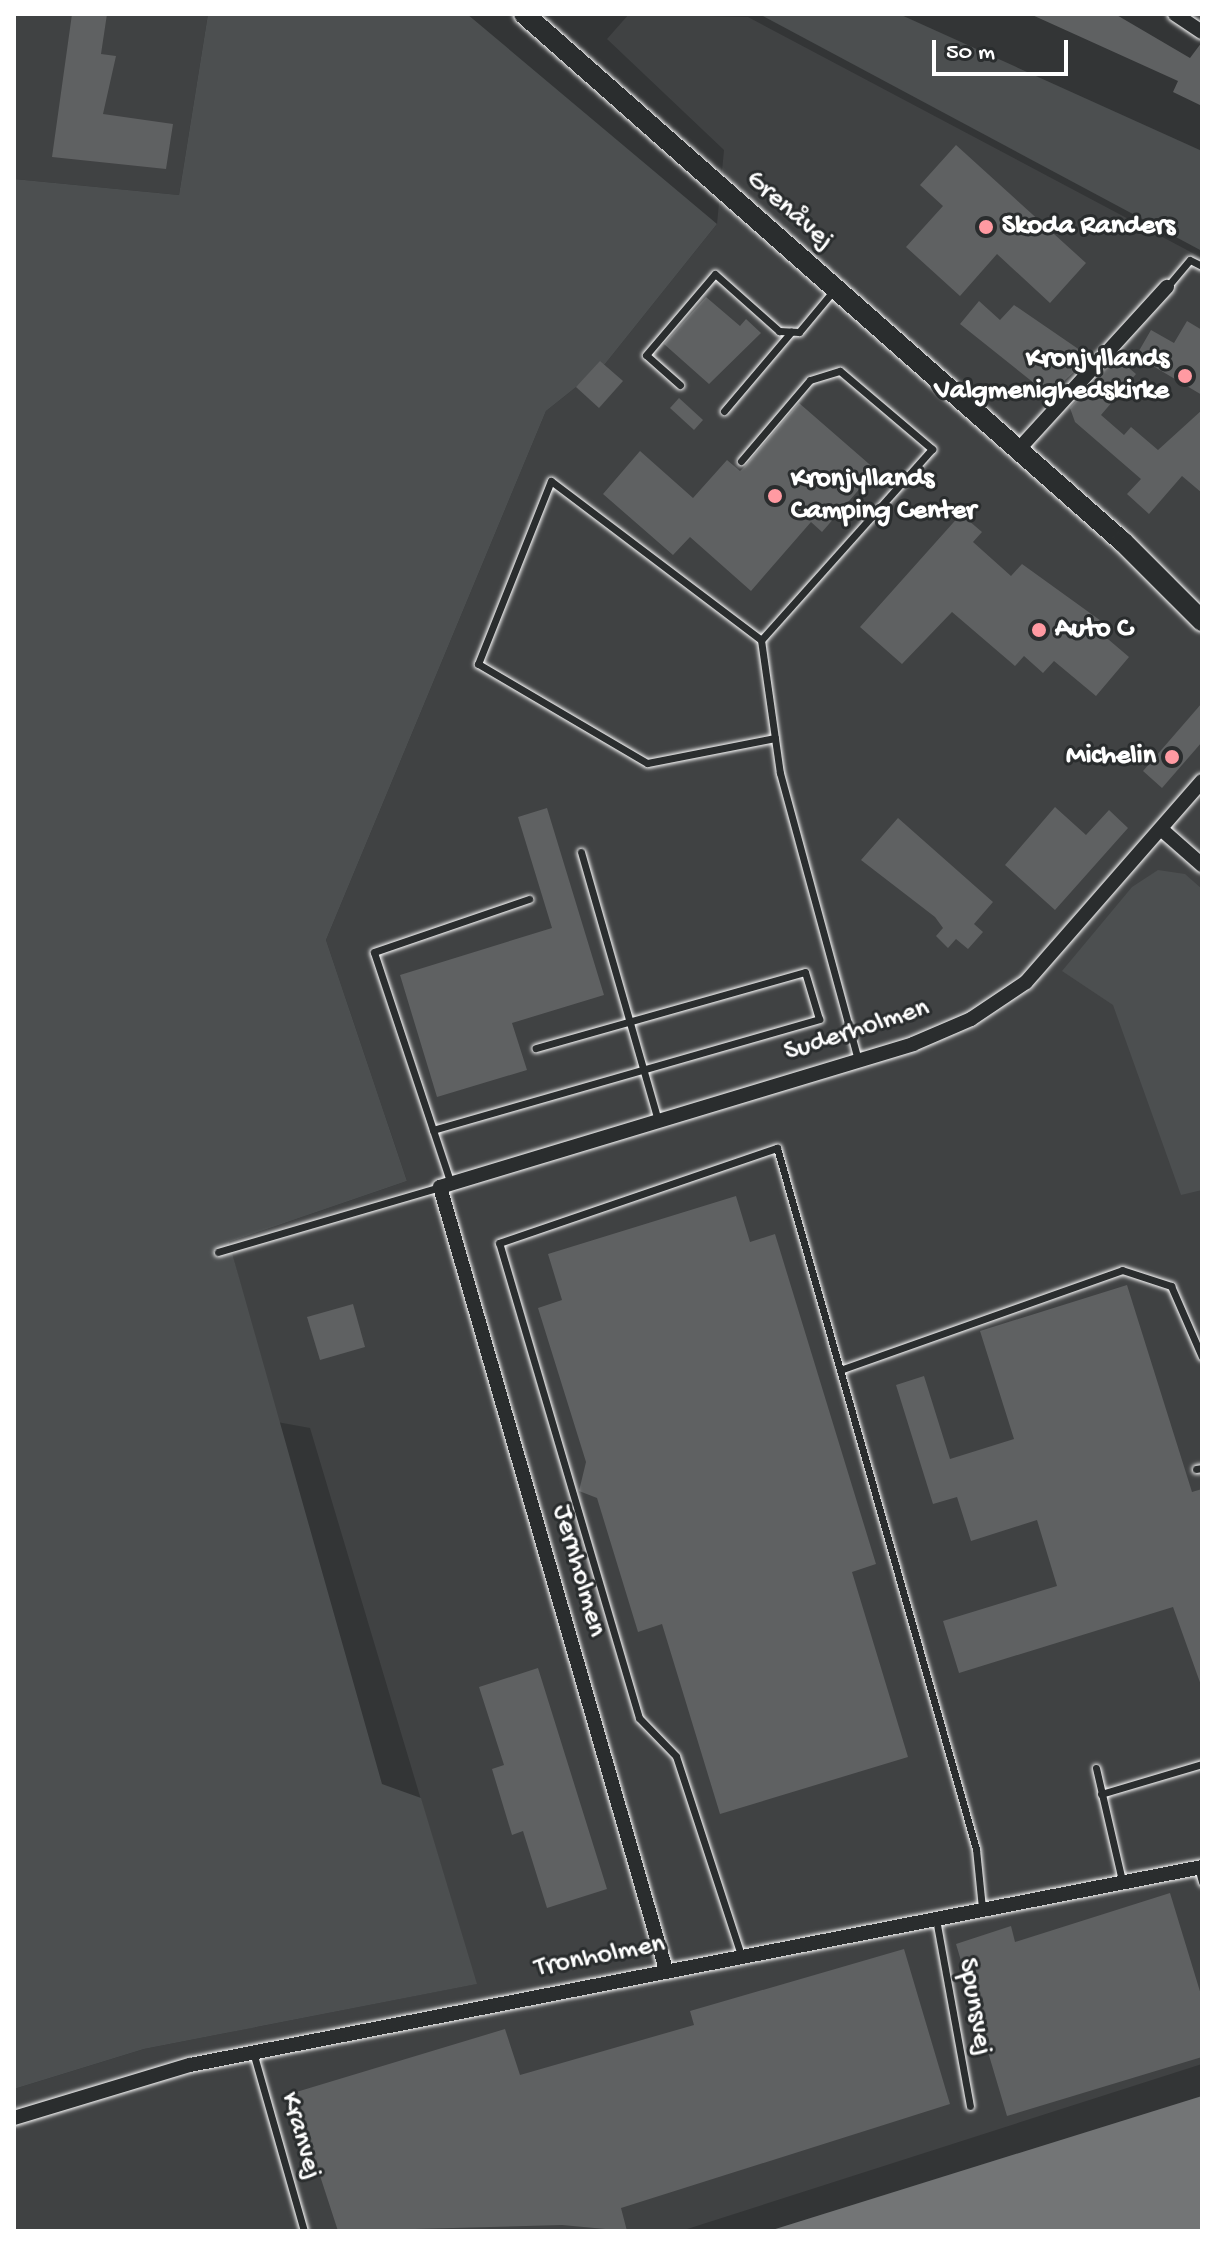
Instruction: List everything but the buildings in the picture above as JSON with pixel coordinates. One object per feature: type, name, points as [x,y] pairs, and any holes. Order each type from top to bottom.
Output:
[{"type":"street","name":"Grenåvej","points":[[524,14],[1123,542],[1199,615]]},
{"type":"street","points":[[1175,14],[1202,32]]},
{"type":"street","points":[[1018,450],[1167,287]]},
{"type":"street","name":"Suderholmen","points":[[446,1185],[858,1061],[971,1019],[1026,982],[1202,781]]},
{"type":"street","points":[[1161,829],[1202,865]]},
{"type":"street","name":"Jernholmen","points":[[446,1185],[666,1970]]},
{"type":"street","name":"Tronholmen","points":[[14,2118],[253,2052],[935,1916],[1122,1881],[1201,1872]]},
{"type":"lane","points":[[1167,287],[1190,260],[1202,266]]},
{"type":"lane","points":[[680,385],[646,355],[715,274],[779,331],[799,332],[835,289]]},
{"type":"lane","points":[[724,411],[791,332]]},
{"type":"lane","points":[[741,461],[810,380],[840,371],[932,449],[761,640]]},
{"type":"lane","points":[[775,738],[647,763],[478,664],[551,481],[761,640],[775,738],[858,1061]]},
{"type":"lane","points":[[581,852],[658,1121]]},
{"type":"lane","points":[[218,1252],[446,1185],[433,1130],[374,952],[529,899]]},
{"type":"lane","points":[[433,1130],[819,1019],[805,972],[536,1048]]},
{"type":"lane","points":[[741,1955],[676,1756],[639,1718],[499,1243],[777,1148],[976,1849],[982,1908]]},
{"type":"lane","points":[[840,1370],[1122,1270],[1171,1286],[1202,1357]]},
{"type":"lane","points":[[1101,1794],[1202,1764]]},
{"type":"lane","points":[[1096,1768],[1122,1881]]},
{"type":"lane","name":"Spunsvej","points":[[935,1916],[970,2106]]},
{"type":"lane","name":"Kranvej","points":[[253,2052],[304,2231]]},
{"type":"shaded area","points":[[14,14],[208,14],[179,195],[14,179]]},
{"type":"shaded area","points":[[208,14],[467,14],[717,224],[605,364],[546,411],[326,940],[407,1181],[229,1242],[382,1784],[421,1798],[477,1984],[144,2049],[14,2089],[14,179],[179,195]]},
{"type":"shaded area","points":[[629,14],[748,17],[1202,258],[1202,2064],[681,2231],[14,2231],[14,2089],[144,2049],[476,1984],[310,1428],[277,1422],[229,1242],[407,1181],[326,940],[546,411],[605,364],[717,224],[724,150],[607,39]]},
{"type":"shaded area","points":[[759,14],[899,14],[1202,151],[1202,251]]},
{"type":"shaded area","points":[[1158,870],[1185,874],[1202,889],[1202,1190],[1181,1195],[1113,1005],[1062,971],[1132,887]]},
{"type":"shaded area","points":[[1202,2096],[1202,2231],[769,2231]]},
{"type":"place","name":"Skoda Randers","points":[[986,227]]},
{"type":"place","name":"Kronjyllands Valgmenighedskirke","points":[[1185,376]]},
{"type":"place","name":"Kronjyllands Camping Center","points":[[775,496]]},
{"type":"place","name":"Auto C","points":[[1039,630]]},
{"type":"place","name":"Michelin","points":[[1172,757]]}]
